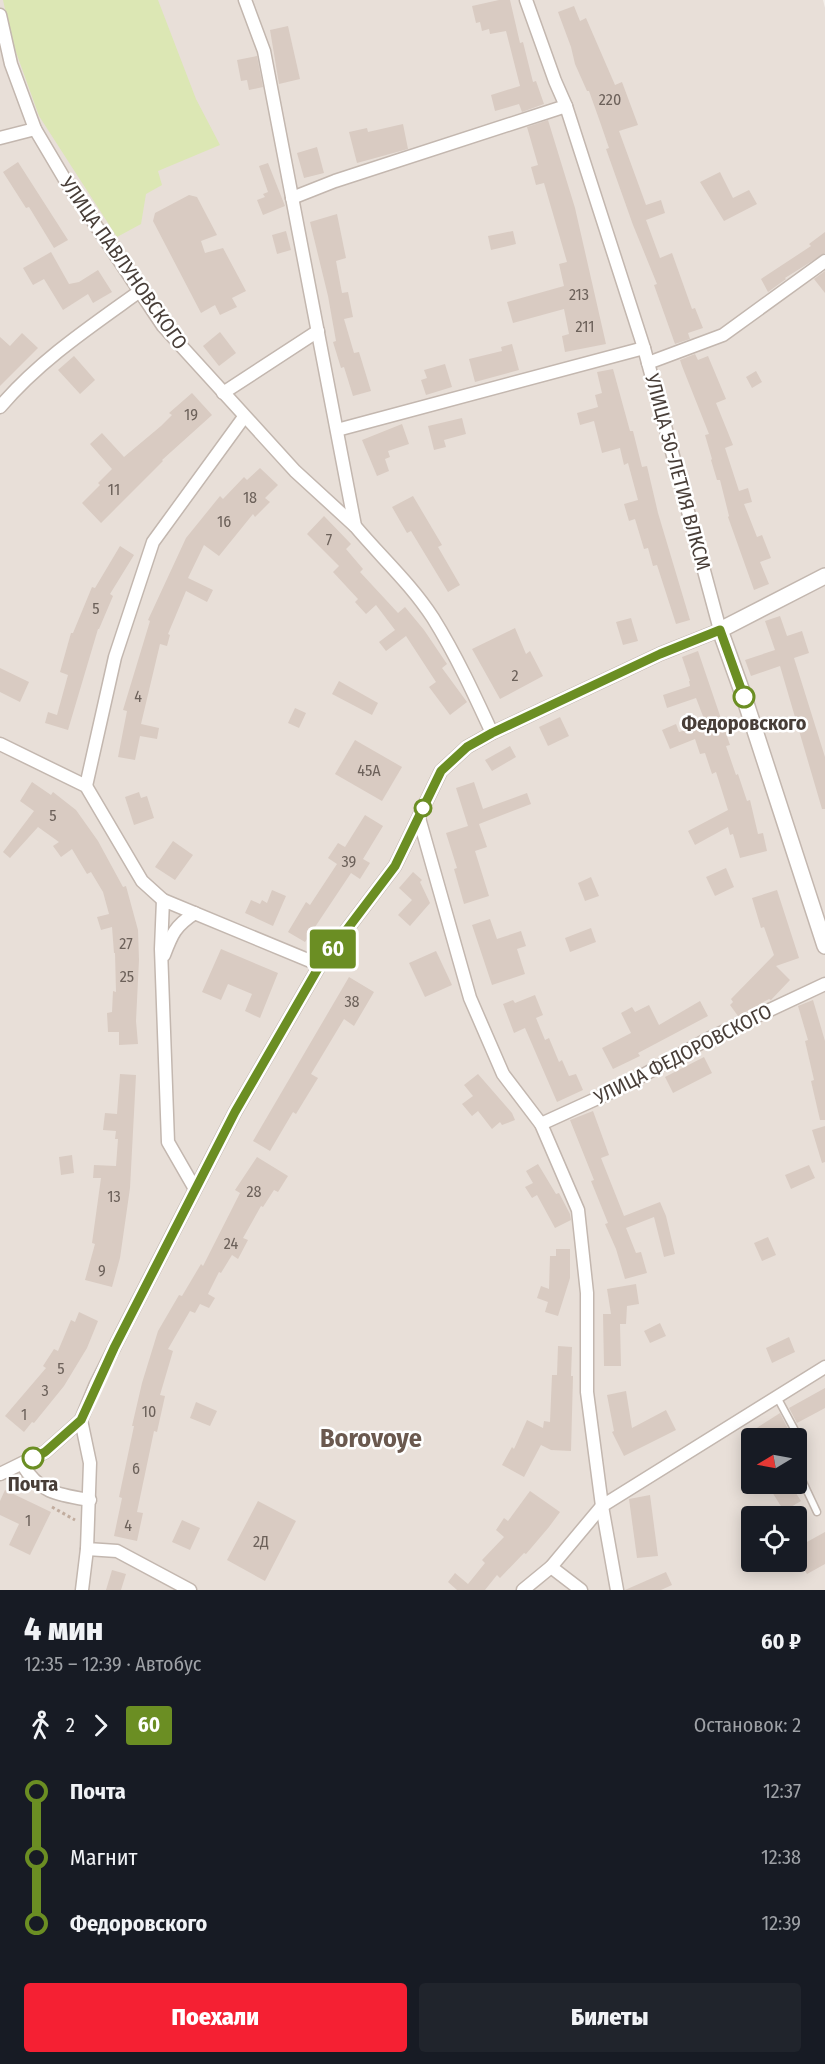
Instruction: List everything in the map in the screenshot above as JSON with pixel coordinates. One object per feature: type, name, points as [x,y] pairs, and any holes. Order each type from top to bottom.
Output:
[{"type":"street","points":[[245,0],[264,51],[355,526]]},
{"type":"street","name":"УЛИЦА 50-ЛЕТИЯ ВЛКСМ","points":[[526,0],[566,106],[644,348],[720,630],[748,708],[825,946]]},
{"type":"street","name":"УЛИЦА ПАВЛУНОВСКОГО","points":[[0,15],[11,64],[35,129],[64,178],[163,326],[295,471],[355,526],[405,582],[432,617],[462,668],[492,733]]},
{"type":"street","points":[[292,198],[335,181],[566,106]]},
{"type":"street","points":[[0,138],[35,129]]},
{"type":"street","points":[[648,363],[723,335],[825,261]]},
{"type":"street","points":[[0,407],[55,352],[140,291]]},
{"type":"street","points":[[223,393],[318,331]]},
{"type":"street","points":[[337,430],[644,348]]},
{"type":"street","points":[[86,786],[115,657],[153,542],[244,417]]},
{"type":"street","points":[[0,1474],[45,1452],[81,1420],[100,1375],[235,1112],[320,965],[395,866],[441,771],[467,747],[492,733],[660,654],[720,630],[825,576]]},
{"type":"street","points":[[0,744],[86,786],[142,881],[163,900],[320,965]]},
{"type":"street","points":[[419,818],[470,998],[504,1074],[541,1124],[578,1210],[587,1293],[587,1392],[602,1506],[617,1590]]},
{"type":"street","points":[[163,900],[162,962],[168,1142],[195,1189]]},
{"type":"street","points":[[162,962],[171,935],[180,923],[195,913]]},
{"type":"street","name":"УЛИЦА ФЕДОРОВСКОГО","points":[[541,1124],[622,1087],[708,1039],[825,984]]},
{"type":"street","points":[[523,1590],[551,1567],[602,1506],[825,1367]]},
{"type":"street","points":[[81,1420],[90,1463],[87,1549],[82,1590]]},
{"type":"street","points":[[22,1464],[29,1477],[45,1489],[57,1495],[90,1500]]},
{"type":"street","points":[[87,1549],[117,1551],[190,1590]]},
{"type":"street","points":[[551,1567],[581,1590]]},
{"type":"lane","points":[[777,1397],[800,1438],[801,1478],[817,1512]]},
{"type":"shaded area","points":[[0,0],[823,0],[825,8],[825,1590],[0,1590]]},
{"type":"green space","points":[[3,0],[158,0],[196,99],[220,145],[158,171],[162,185],[146,194],[141,224],[117,237],[39,116],[12,41]]},
{"type":"building","points":[[510,0],[520,43],[523,42],[533,82],[536,81],[544,104],[522,112],[519,104],[495,111],[491,95],[520,86],[506,31],[490,34],[489,29],[482,31],[480,22],[476,23],[472,6]]},
{"type":"building","points":[[574,6],[580,21],[586,18],[615,85],[622,82],[638,125],[619,131],[646,205],[661,200],[665,213],[646,220],[660,258],[672,253],[692,309],[695,308],[703,328],[688,333],[690,339],[675,344],[654,285],[657,284],[606,149],[609,148],[599,119],[589,91],[575,64],[558,12]]},
{"type":"building","points":[[288,26],[300,79],[279,84],[270,30]]},
{"type":"building","points":[[257,56],[263,87],[249,90],[247,80],[241,81],[237,60]]},
{"type":"building","points":[[548,120],[575,208],[606,344],[565,352],[562,336],[569,334],[564,309],[513,323],[507,302],[564,286],[559,264],[567,262],[544,183],[536,185],[531,167],[538,165],[527,127]]},
{"type":"building","points":[[403,124],[408,149],[357,163],[349,132],[367,128],[368,132]]},
{"type":"building","points":[[317,147],[324,173],[304,178],[297,153]]},
{"type":"building","points":[[18,162],[68,240],[54,248],[29,207],[26,208],[3,172]]},
{"type":"building","points":[[268,163],[285,206],[263,215],[257,200],[265,197],[263,194],[268,192],[259,166]]},
{"type":"building","points":[[720,172],[733,198],[749,190],[757,204],[724,221],[700,182]]},
{"type":"building","points":[[189,195],[197,197],[217,235],[201,241],[205,253],[223,248],[246,291],[232,298],[237,307],[220,315],[215,305],[201,313],[153,221],[155,213]]},
{"type":"building","points":[[337,214],[346,258],[336,261],[342,293],[348,292],[353,317],[344,319],[354,353],[359,352],[371,391],[353,396],[333,342],[336,341],[328,296],[310,222]]},
{"type":"building","points":[[286,231],[291,250],[277,254],[272,235]]},
{"type":"building","points":[[513,231],[516,244],[491,250],[488,236]]},
{"type":"building","points":[[825,232],[825,253],[785,278],[768,292],[761,279],[811,246],[809,244]]},
{"type":"building","points":[[51,252],[69,284],[79,282],[98,270],[112,292],[93,303],[88,294],[63,310],[44,279],[33,285],[23,268]]},
{"type":"building","points":[[825,271],[825,293],[814,279]]},
{"type":"building","points":[[220,332],[236,353],[219,366],[203,346]]},
{"type":"building","points":[[22,333],[38,348],[0,386],[0,337],[10,346]]},
{"type":"building","points":[[512,344],[519,370],[475,382],[469,359],[502,351],[501,347]]},
{"type":"building","points":[[695,354],[698,360],[708,356],[726,399],[716,403],[733,445],[725,448],[739,491],[748,488],[752,502],[744,504],[757,537],[762,535],[771,558],[760,562],[769,584],[754,590],[728,517],[720,480],[717,480],[711,460],[705,435],[709,434],[680,360]]},
{"type":"building","points":[[74,356],[95,380],[80,394],[58,370]]},
{"type":"building","points":[[445,364],[452,387],[426,395],[421,380],[427,378],[424,370]]},
{"type":"building","points":[[613,369],[642,467],[647,466],[658,513],[690,620],[676,624],[657,565],[653,566],[648,548],[644,549],[635,519],[629,521],[624,504],[638,500],[628,463],[624,465],[620,448],[602,453],[594,421],[580,425],[577,413],[598,407],[595,395],[602,393],[597,372]]},
{"type":"building","points":[[756,371],[762,382],[752,388],[746,377]]},
{"type":"building","points":[[192,393],[212,415],[162,460],[101,523],[82,503],[112,469],[90,444],[102,433],[124,457],[161,426],[172,415],[169,413]]},
{"type":"building","points":[[462,418],[466,434],[444,440],[446,447],[434,450],[428,426]]},
{"type":"building","points":[[402,424],[409,444],[388,451],[390,457],[385,459],[389,471],[377,476],[362,440]]},
{"type":"building","points":[[260,468],[278,485],[265,498],[270,502],[255,517],[253,514],[219,556],[204,545],[188,578],[213,590],[207,602],[186,591],[168,634],[170,635],[167,646],[160,644],[141,724],[159,728],[157,739],[140,736],[135,760],[118,757],[127,711],[123,710],[150,621],[148,620],[186,538],[220,496],[223,499],[244,477],[247,480]]},
{"type":"building","points":[[413,496],[442,545],[438,547],[460,585],[448,592],[411,531],[407,533],[392,507]]},
{"type":"building","points":[[324,516],[351,544],[346,549],[363,569],[360,572],[398,613],[405,607],[447,664],[442,668],[467,702],[450,715],[429,687],[436,682],[406,636],[386,651],[379,642],[395,630],[376,605],[366,614],[355,602],[358,599],[333,572],[339,566],[307,534]]},
{"type":"building","points":[[120,546],[134,555],[110,594],[113,596],[98,629],[68,730],[45,723],[48,712],[57,715],[68,675],[60,672],[71,633],[73,633],[92,587],[95,588]]},
{"type":"building","points":[[780,616],[787,636],[802,631],[809,653],[794,658],[825,757],[825,809],[822,809],[780,666],[751,676],[745,660],[775,650],[765,621]]},
{"type":"building","points":[[631,618],[638,641],[623,645],[616,622]]},
{"type":"building","points":[[515,628],[526,654],[530,651],[543,676],[500,699],[472,649]]},
{"type":"building","points":[[698,651],[730,745],[726,746],[736,775],[738,774],[747,801],[750,800],[758,834],[763,833],[767,851],[740,858],[733,834],[730,835],[728,827],[695,845],[688,831],[728,810],[716,772],[712,774],[705,753],[700,754],[695,739],[670,749],[662,730],[676,724],[679,732],[706,724],[696,698],[667,708],[663,695],[690,686],[682,657]]},
{"type":"building","points":[[0,668],[29,682],[20,702],[0,692]]},
{"type":"building","points":[[339,681],[378,703],[372,715],[332,694]]},
{"type":"building","points":[[295,708],[306,713],[299,728],[288,723]]},
{"type":"building","points":[[560,717],[569,736],[548,746],[539,727]]},
{"type":"building","points":[[355,740],[402,767],[382,801],[335,774]]},
{"type":"building","points":[[510,746],[516,757],[492,771],[485,760]]},
{"type":"building","points":[[32,782],[51,795],[53,792],[76,810],[98,841],[123,887],[126,886],[138,930],[136,1021],[138,1044],[119,1045],[119,1032],[108,1032],[107,1013],[112,1012],[113,991],[116,992],[115,953],[112,927],[101,930],[97,917],[109,914],[103,892],[91,872],[87,874],[72,849],[61,857],[53,846],[59,842],[38,827],[10,858],[3,852],[34,811],[20,801]]},
{"type":"building","points":[[474,782],[483,809],[527,793],[531,804],[479,824],[487,847],[475,851],[489,896],[464,904],[454,869],[457,868],[446,833],[468,826],[456,788]]},
{"type":"building","points":[[139,792],[141,798],[147,796],[154,818],[134,825],[125,797]]},
{"type":"building","points":[[365,815],[383,826],[363,859],[370,863],[360,879],[351,873],[305,942],[288,932],[306,902],[310,905],[337,864],[328,858],[338,843],[345,847]]},
{"type":"building","points":[[173,841],[193,855],[175,880],[155,867]]},
{"type":"building","points":[[726,868],[734,887],[715,896],[706,877]]},
{"type":"building","points":[[413,872],[422,880],[420,882],[430,903],[410,926],[398,915],[412,900],[399,888]]},
{"type":"building","points":[[591,877],[599,896],[585,901],[578,883]]},
{"type":"building","points":[[272,890],[286,896],[273,926],[245,913],[251,900],[260,904],[262,900],[267,903]]},
{"type":"building","points":[[777,890],[799,958],[776,966],[790,980],[771,1000],[738,1016],[730,1005],[733,1002],[731,999],[774,955],[764,927],[761,928],[752,898]]},
{"type":"building","points":[[490,919],[497,939],[521,931],[526,946],[517,949],[525,974],[492,985],[472,925]]},
{"type":"building","points":[[591,928],[596,942],[570,952],[565,938]]},
{"type":"building","points":[[221,949],[278,973],[260,1018],[245,1011],[252,994],[228,984],[221,1000],[202,992]]},
{"type":"building","points":[[436,951],[452,985],[425,997],[409,963]]},
{"type":"building","points":[[349,977],[374,992],[354,1026],[344,1019],[311,1074],[318,1078],[296,1114],[293,1112],[270,1151],[253,1141]]},
{"type":"building","points":[[535,995],[543,1015],[536,1018],[545,1040],[549,1038],[559,1062],[562,1060],[569,1076],[576,1074],[583,1090],[557,1102],[525,1028],[514,1033],[503,1004],[513,1000],[515,1003]]},
{"type":"building","points":[[813,1000],[825,1041],[825,1120],[820,1120],[805,1041],[808,1040],[798,1006]]},
{"type":"building","points":[[700,1001],[708,1016],[638,1053],[640,1056],[613,1069],[602,1048],[631,1033],[621,1013],[632,1007],[635,1012],[649,1005],[659,1025]]},
{"type":"building","points":[[704,1057],[712,1073],[673,1093],[665,1077]]},
{"type":"building","points":[[120,1074],[136,1075],[130,1188],[120,1258],[112,1287],[85,1280],[95,1244],[92,1243],[101,1178],[93,1178],[94,1165],[116,1166],[118,1139],[115,1139],[116,1131],[103,1130],[105,1113],[117,1114]]},
{"type":"building","points":[[478,1074],[512,1113],[515,1120],[502,1125],[500,1122],[492,1129],[478,1111],[472,1116],[462,1104],[473,1096],[464,1085]]},
{"type":"building","points":[[593,1111],[609,1155],[601,1158],[624,1216],[660,1202],[666,1216],[675,1254],[664,1257],[654,1217],[626,1228],[636,1253],[641,1252],[647,1273],[625,1279],[605,1224],[608,1223],[591,1181],[594,1180],[570,1120]]},
{"type":"building","points":[[825,1126],[825,1162],[822,1163],[812,1130]]},
{"type":"building","points":[[72,1155],[74,1173],[61,1175],[59,1157]]},
{"type":"building","points":[[257,1157],[288,1176],[278,1192],[274,1190],[263,1207],[261,1206],[243,1238],[248,1240],[238,1259],[232,1255],[221,1273],[219,1272],[208,1294],[215,1298],[209,1308],[200,1304],[195,1313],[190,1311],[168,1349],[173,1351],[160,1395],[165,1396],[157,1432],[154,1431],[137,1512],[143,1513],[137,1541],[114,1536],[122,1498],[119,1497],[134,1426],[132,1426],[158,1331],[179,1295],[182,1296],[201,1264],[203,1266],[240,1193],[235,1190]]},
{"type":"building","points":[[538,1164],[556,1194],[559,1193],[570,1214],[571,1220],[555,1228],[537,1195],[532,1198],[525,1187],[533,1183],[526,1171]]},
{"type":"building","points":[[809,1165],[815,1178],[791,1189],[785,1175]]},
{"type":"building","points":[[768,1237],[776,1255],[762,1261],[754,1243]]},
{"type":"building","points":[[556,1249],[570,1249],[570,1278],[558,1316],[545,1312],[548,1302],[537,1298],[541,1286],[549,1289],[550,1256],[556,1256]]},
{"type":"building","points":[[636,1284],[639,1304],[627,1306],[626,1324],[620,1324],[621,1366],[604,1366],[603,1314],[611,1314],[607,1289]]},
{"type":"building","points":[[79,1312],[98,1321],[87,1348],[64,1386],[24,1432],[5,1416],[46,1368],[43,1366],[54,1349],[58,1351],[71,1320],[75,1322]]},
{"type":"building","points":[[660,1323],[666,1336],[650,1343],[644,1331]]},
{"type":"building","points":[[789,1337],[795,1352],[772,1363],[766,1348]]},
{"type":"building","points":[[558,1346],[572,1347],[571,1451],[551,1450],[541,1445],[524,1477],[502,1465],[512,1447],[514,1449],[527,1420],[543,1428],[544,1421],[550,1422],[552,1375],[557,1375]]},
{"type":"building","points":[[825,1388],[825,1408],[797,1423],[789,1408]]},
{"type":"building","points":[[626,1391],[632,1428],[666,1410],[676,1430],[624,1456],[612,1432],[614,1431],[607,1395]]},
{"type":"building","points":[[196,1402],[217,1411],[210,1426],[190,1418]]},
{"type":"building","points":[[780,1413],[788,1428],[757,1428]]},
{"type":"building","points":[[5,1490],[51,1512],[30,1555],[9,1545],[19,1524],[0,1515],[0,1501]]},
{"type":"building","points":[[530,1491],[560,1512],[549,1527],[526,1554],[524,1553],[500,1578],[497,1575],[485,1590],[457,1590],[448,1582],[455,1573],[468,1584],[485,1563],[482,1560],[504,1537],[496,1530],[504,1518],[508,1521]]},
{"type":"building","points":[[773,1494],[796,1494],[801,1501],[792,1506],[781,1506]]},
{"type":"building","points":[[650,1495],[658,1556],[637,1558],[629,1499]]},
{"type":"building","points":[[258,1501],[296,1521],[265,1581],[227,1560]]},
{"type":"building","points":[[182,1520],[200,1528],[190,1550],[172,1542]]},
{"type":"building","points":[[825,1532],[825,1564],[807,1574],[806,1572],[807,1542]]},
{"type":"building","points":[[112,1570],[126,1574],[121,1590],[106,1590]]},
{"type":"building","points":[[666,1572],[672,1585],[661,1590],[625,1590]]},
{"type":"bus line","name":"60","points":[[33,1458],[45,1452],[81,1420],[96,1384],[235,1112],[320,965],[395,866],[441,771],[467,747],[492,733],[660,654],[720,630],[744,697]]},
{"type":"place","name":"Федоровского","points":[[744,697]]},
{"type":"place","name":"Почта","points":[[33,1458]]},
{"type":"district","name":"Borovoye","points":[[371,1438]]}]
